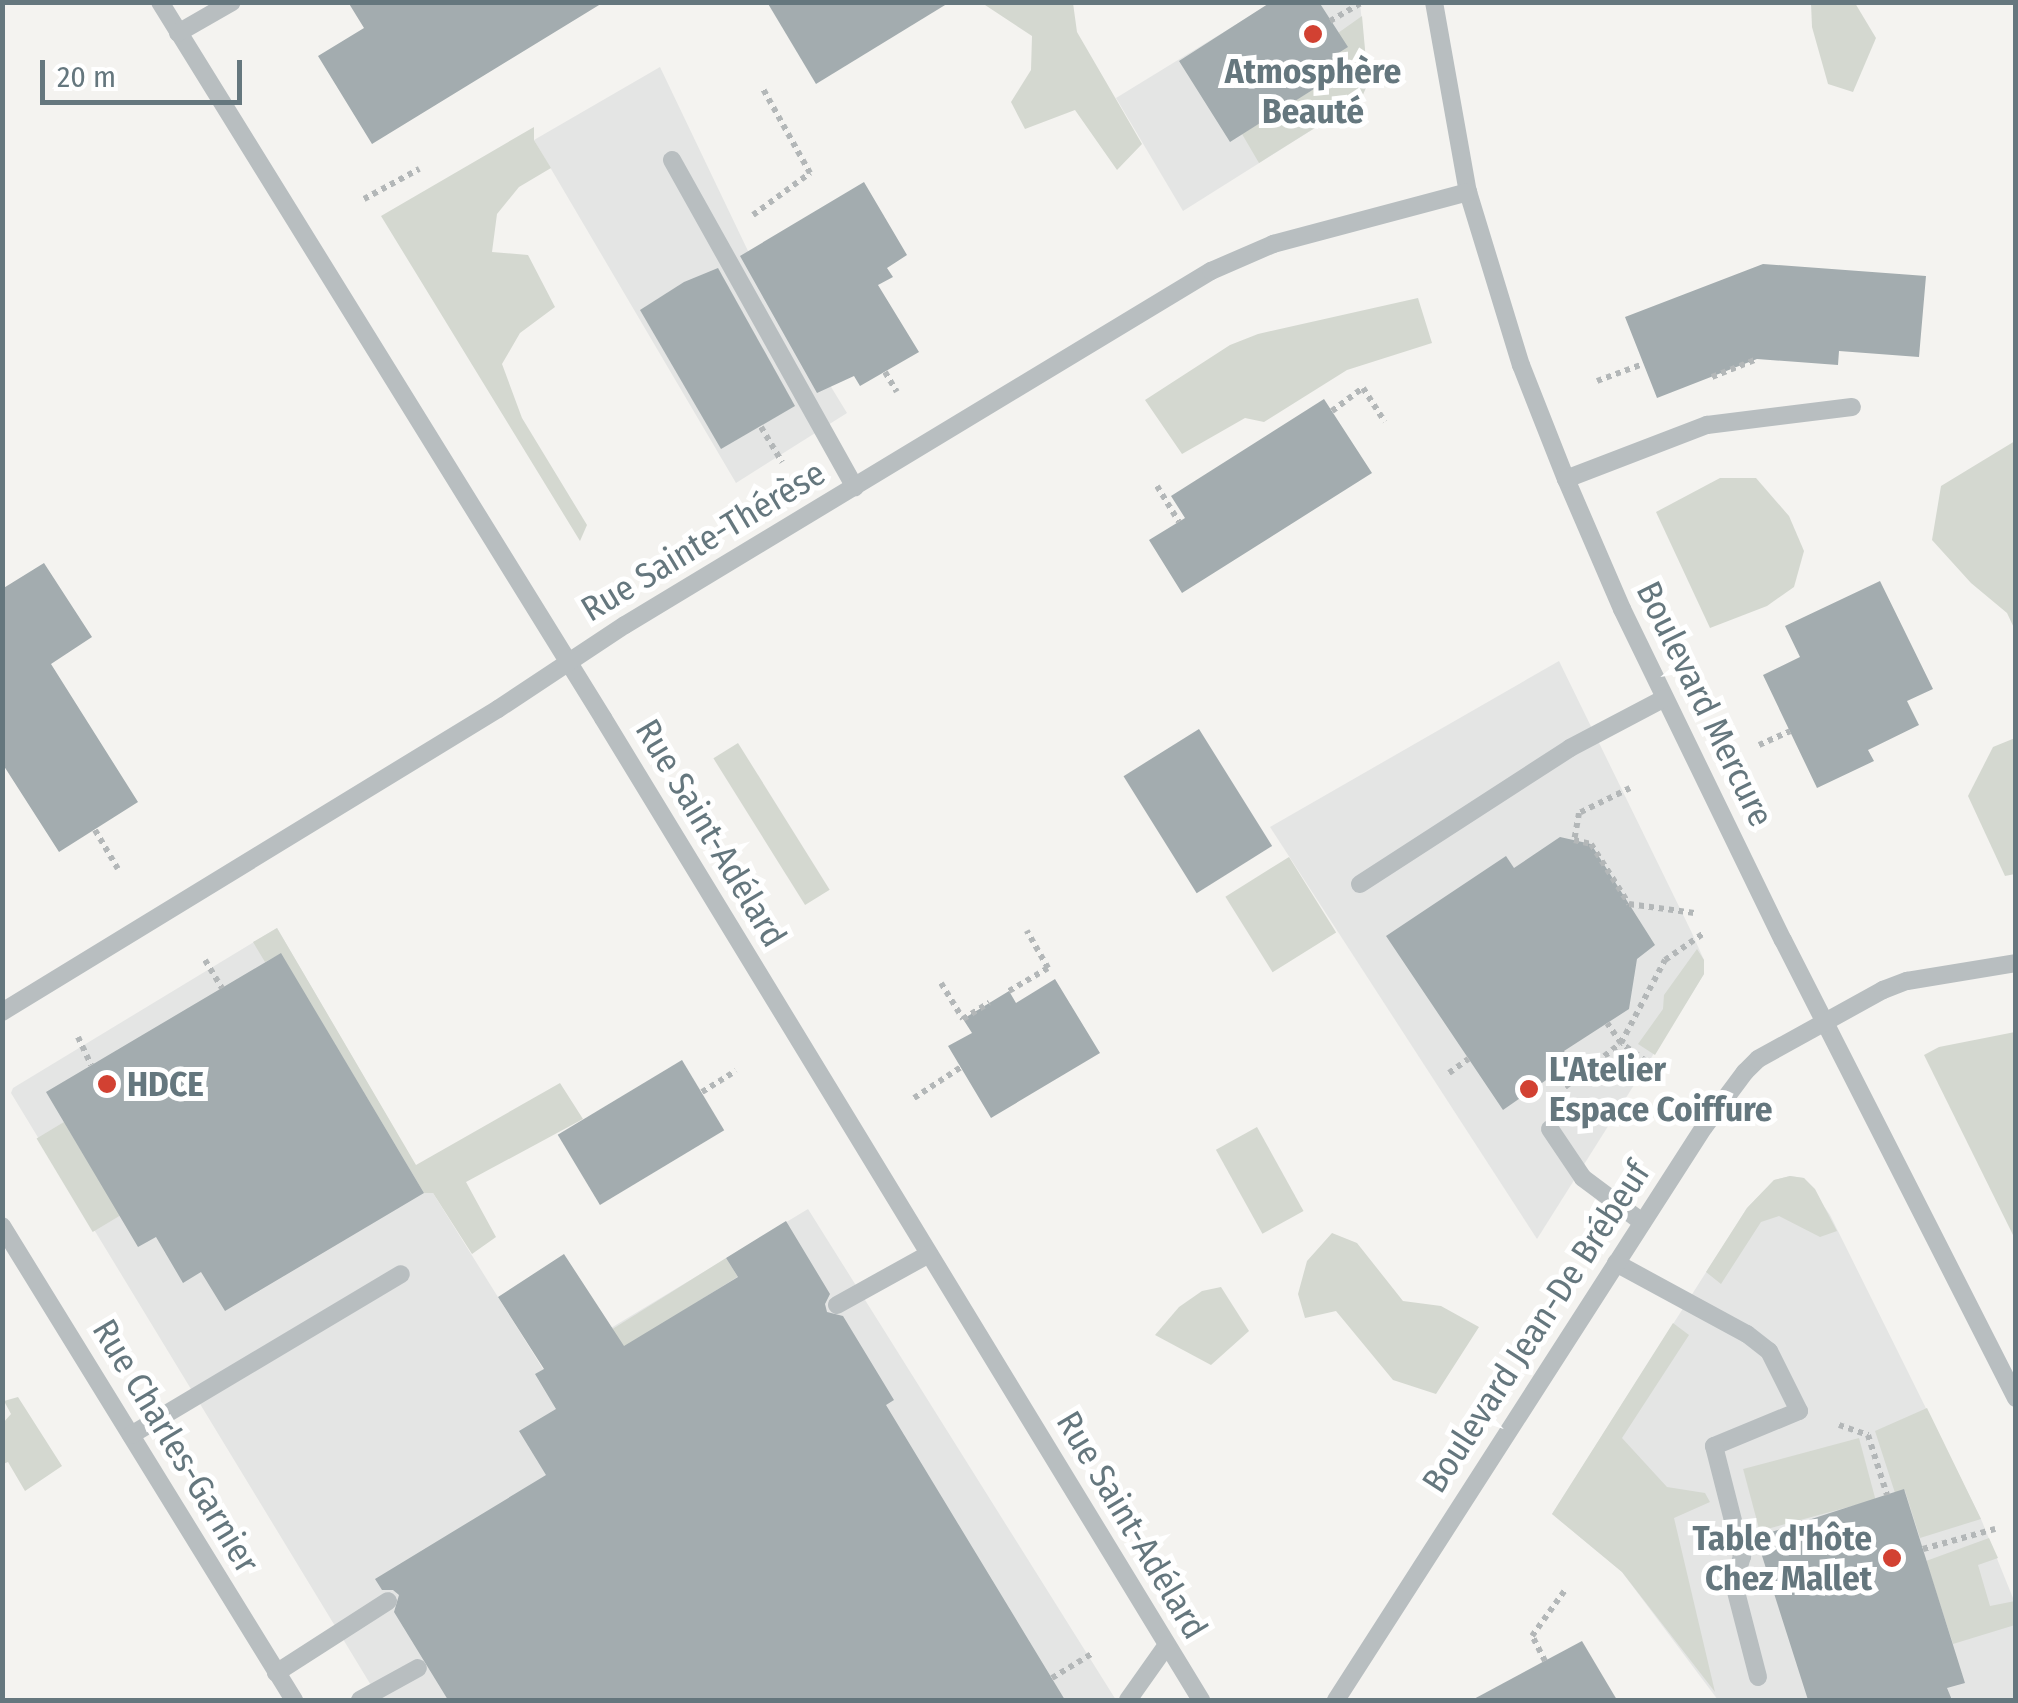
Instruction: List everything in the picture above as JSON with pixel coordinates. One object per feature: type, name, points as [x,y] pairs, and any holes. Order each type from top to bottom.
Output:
[{"type":"street","name":"Rue Saint-Adélard","points":[[160,2],[1201,1700]]},
{"type":"street","points":[[178,33],[232,2]]},
{"type":"street","name":"Boulevard Mercure","points":[[1434,2],[1468,192],[1522,365],[1566,479],[1665,698],[2016,1398]]},
{"type":"street","points":[[672,160],[855,486]]},
{"type":"street","name":"Rue Sainte-Thérèse","points":[[2,1012],[855,486],[1238,257],[1468,192]]},
{"type":"street","points":[[1566,479],[1706,424],[1852,407]]},
{"type":"street","points":[[1360,884],[1570,748],[1665,698]]},
{"type":"street","name":"Boulevard Jean-De Brébeuf","points":[[1336,1700],[1642,1222],[1745,1072],[1758,1058],[1824,1021],[1908,981],[2016,963]]},
{"type":"street","points":[[1550,1129],[1583,1178],[1642,1222]]},
{"type":"street","name":"Rue Charles-Garnier","points":[[2,1226],[294,1700]]},
{"type":"street","points":[[837,1305],[929,1254]]},
{"type":"street","points":[[1616,1263],[1770,1351],[1799,1411],[1714,1446],[1742,1556],[1734,1584],[1758,1677]]},
{"type":"street","points":[[131,1434],[400,1274]]},
{"type":"street","points":[[276,1672],[388,1602]]},
{"type":"street","points":[[1128,1700],[1167,1644]]},
{"type":"street","points":[[360,1700],[418,1668]]},
{"type":"path","points":[[1330,21],[1363,2]]},
{"type":"path","points":[[760,228],[752,216],[810,173],[762,88]]},
{"type":"path","points":[[364,200],[419,168]]},
{"type":"path","points":[[1597,381],[1644,364]]},
{"type":"path","points":[[885,372],[897,392]]},
{"type":"path","points":[[1332,411],[1364,388],[1385,422]]},
{"type":"path","points":[[761,427],[782,462]]},
{"type":"path","points":[[1156,486],[1179,522]]},
{"type":"path","points":[[1759,746],[1790,732]]},
{"type":"path","points":[[1630,788],[1579,813],[1574,840],[1591,844],[1629,904],[1694,913]]},
{"type":"path","points":[[95,830],[118,868]]},
{"type":"path","points":[[1009,992],[1048,968],[1027,931]]},
{"type":"path","points":[[1552,1086],[1566,1087],[1621,1043],[1665,960],[1704,933]]},
{"type":"path","points":[[205,960],[222,988]]},
{"type":"path","points":[[941,982],[963,1019],[990,1003]]},
{"type":"path","points":[[1607,1023],[1621,1043],[1654,1066]]},
{"type":"path","points":[[78,1036],[92,1065]]},
{"type":"path","points":[[1449,1073],[1468,1059]]},
{"type":"path","points":[[914,1098],[961,1067]]},
{"type":"path","points":[[702,1092],[736,1071]]},
{"type":"path","points":[[1868,1434],[1888,1495]]},
{"type":"path","points":[[1923,1549],[1995,1529]]},
{"type":"path","points":[[1544,1661],[1532,1636],[1564,1590]]},
{"type":"path","points":[[1052,1678],[1093,1653]]},
{"type":"shaded area","points":[[982,3],[1073,3],[1077,32],[1142,144],[1117,170],[1075,110],[1025,129],[1011,102],[1031,70],[1032,36]]},
{"type":"shaded area","points":[[1271,3],[1360,3],[1368,83],[1361,99],[1183,211],[1116,98]]},
{"type":"shaded area","points":[[1811,3],[1855,3],[1876,38],[1853,92],[1828,84],[1812,27]]},
{"type":"shaded area","points":[[1362,16],[1368,83],[1361,99],[1259,163],[1242,134],[1341,72],[1332,57],[1338,33]]},
{"type":"shaded area","points":[[660,67],[748,251],[847,413],[736,483],[534,140]]},
{"type":"shaded area","points":[[534,127],[534,140],[551,168],[519,187],[497,214],[492,252],[528,255],[555,307],[520,333],[502,364],[522,418],[587,525],[580,541],[381,216]]},
{"type":"shaded area","points":[[1418,298],[1432,343],[1347,370],[1264,422],[1245,418],[1182,454],[1145,400],[1230,345],[1258,334]]},
{"type":"shaded area","points":[[2015,441],[2015,630],[2007,613],[1971,583],[1932,540],[1941,486]]},
{"type":"shaded area","points":[[1720,478],[1756,478],[1789,516],[1804,551],[1794,587],[1767,606],[1710,628],[1656,512]]},
{"type":"shaded area","points":[[1559,661],[1691,931],[1704,960],[1704,974],[1537,1239],[1270,827]]},
{"type":"shaded area","points":[[2015,738],[2015,874],[2005,876],[1968,796],[1993,747]]},
{"type":"shaded area","points":[[738,743],[830,890],[805,905],[713,758]]},
{"type":"shaded area","points":[[1289,857],[1336,932],[1273,972],[1225,897]]},
{"type":"shaded area","points":[[277,928],[416,1166],[543,1369],[808,1209],[1116,1700],[380,1700],[11,1093],[13,1088]]},
{"type":"shaded area","points":[[277,928],[416,1165],[560,1083],[583,1119],[466,1182],[496,1237],[472,1254],[433,1193],[424,1193],[281,954],[265,962],[253,942]]},
{"type":"shaded area","points":[[1697,949],[1704,960],[1704,974],[1655,1055],[1638,1044],[1663,1009],[1664,995]]},
{"type":"shaded area","points":[[2016,1032],[2015,1239],[1924,1055],[1939,1047]]},
{"type":"shaded area","points":[[64,1122],[120,1215],[93,1232],[37,1138]]},
{"type":"shaded area","points":[[1257,1127],[1304,1211],[1262,1234],[1216,1150]]},
{"type":"shaded area","points":[[1804,1178],[1830,1215],[1981,1519],[2015,1603],[2015,1700],[1718,1700],[1622,1572],[1552,1514],[1747,1208],[1774,1180]]},
{"type":"shaded area","points":[[1804,1178],[1815,1189],[1837,1231],[1820,1237],[1779,1216],[1761,1222],[1721,1284],[1706,1272],[1747,1208],[1774,1180]]},
{"type":"shaded area","points":[[1332,1233],[1357,1243],[1403,1301],[1441,1306],[1479,1327],[1436,1394],[1393,1380],[1336,1311],[1305,1318],[1298,1294],[1307,1261]]},
{"type":"shaded area","points":[[726,1258],[738,1277],[585,1372],[573,1353]]},
{"type":"shaded area","points":[[1221,1287],[1249,1331],[1211,1365],[1155,1335],[1179,1307],[1202,1291]]},
{"type":"shaded area","points":[[1673,1323],[1689,1335],[1622,1438],[1667,1487],[1705,1493],[1710,1502],[1674,1518],[1715,1692],[1622,1572],[1552,1514]]},
{"type":"shaded area","points":[[18,1397],[62,1466],[25,1491],[8,1462],[3,1464],[3,1423],[11,1414],[4,1401]]},
{"type":"shaded area","points":[[1927,1408],[1981,1519],[1920,1538],[1905,1491],[1895,1493],[1875,1431]]},
{"type":"shaded area","points":[[1859,1438],[1876,1500],[1760,1531],[1743,1469]]},
{"type":"shaded area","points":[[1989,1538],[1998,1558],[1978,1565],[1990,1606],[2015,1601],[2015,1625],[1953,1644],[1926,1561]]},
{"type":"building","points":[[348,2],[604,2],[372,144],[318,56],[364,28]]},
{"type":"building","points":[[767,2],[950,2],[816,84]]},
{"type":"building","points":[[1271,2],[1319,2],[1348,47],[1332,57],[1341,72],[1230,142],[1179,61]]},
{"type":"building","points":[[864,182],[907,255],[887,268],[893,277],[878,285],[919,352],[860,386],[854,376],[817,393],[740,256]]},
{"type":"building","points":[[1763,264],[1926,276],[1919,357],[1839,351],[1838,365],[1757,359],[1657,398],[1625,317]]},
{"type":"building","points":[[718,268],[795,406],[721,449],[640,310],[684,282]]},
{"type":"building","points":[[1324,399],[1372,473],[1182,593],[1149,540],[1185,518],[1171,496]]},
{"type":"building","points":[[44,563],[92,637],[51,664],[138,802],[59,852],[2,763],[2,589]]},
{"type":"building","points":[[1880,581],[1933,689],[1907,701],[1919,725],[1868,750],[1874,761],[1817,788],[1763,675],[1800,657],[1785,626]]},
{"type":"building","points":[[1199,729],[1272,846],[1197,893],[1124,776]]},
{"type":"building","points":[[1560,837],[1591,844],[1655,945],[1637,959],[1629,1009],[1564,1051],[1572,1062],[1503,1110],[1386,936],[1506,856],[1514,868]]},
{"type":"building","points":[[281,953],[424,1193],[225,1311],[201,1272],[183,1283],[156,1237],[138,1247],[46,1092]]},
{"type":"building","points":[[1055,979],[1100,1053],[991,1118],[948,1046],[972,1033],[963,1019],[1009,991],[1016,1003]]},
{"type":"building","points":[[682,1060],[724,1130],[600,1205],[558,1135]]},
{"type":"building","points":[[786,1221],[830,1294],[825,1304],[827,1312],[843,1316],[894,1400],[886,1405],[1065,1700],[448,1700],[394,1612],[399,1595],[393,1590],[382,1590],[375,1579],[546,1475],[519,1431],[556,1409],[535,1374],[544,1369],[498,1297],[564,1254],[624,1346],[738,1277],[726,1258]]},
{"type":"building","points":[[1904,1489],[1965,1683],[1947,1688],[1952,1700],[1808,1700],[1756,1537]]},
{"type":"building","points":[[1582,1641],[1617,1700],[1472,1700]]},
{"type":"place","name":"Atmosphère Beauté","points":[[1313,34]]},
{"type":"place","name":"HDCE","points":[[107,1084]]},
{"type":"place","name":"L'Atelier Espace Coiffure","points":[[1529,1089]]},
{"type":"place","name":"Table d'hôte Chez Mallet","points":[[1892,1558]]}]
